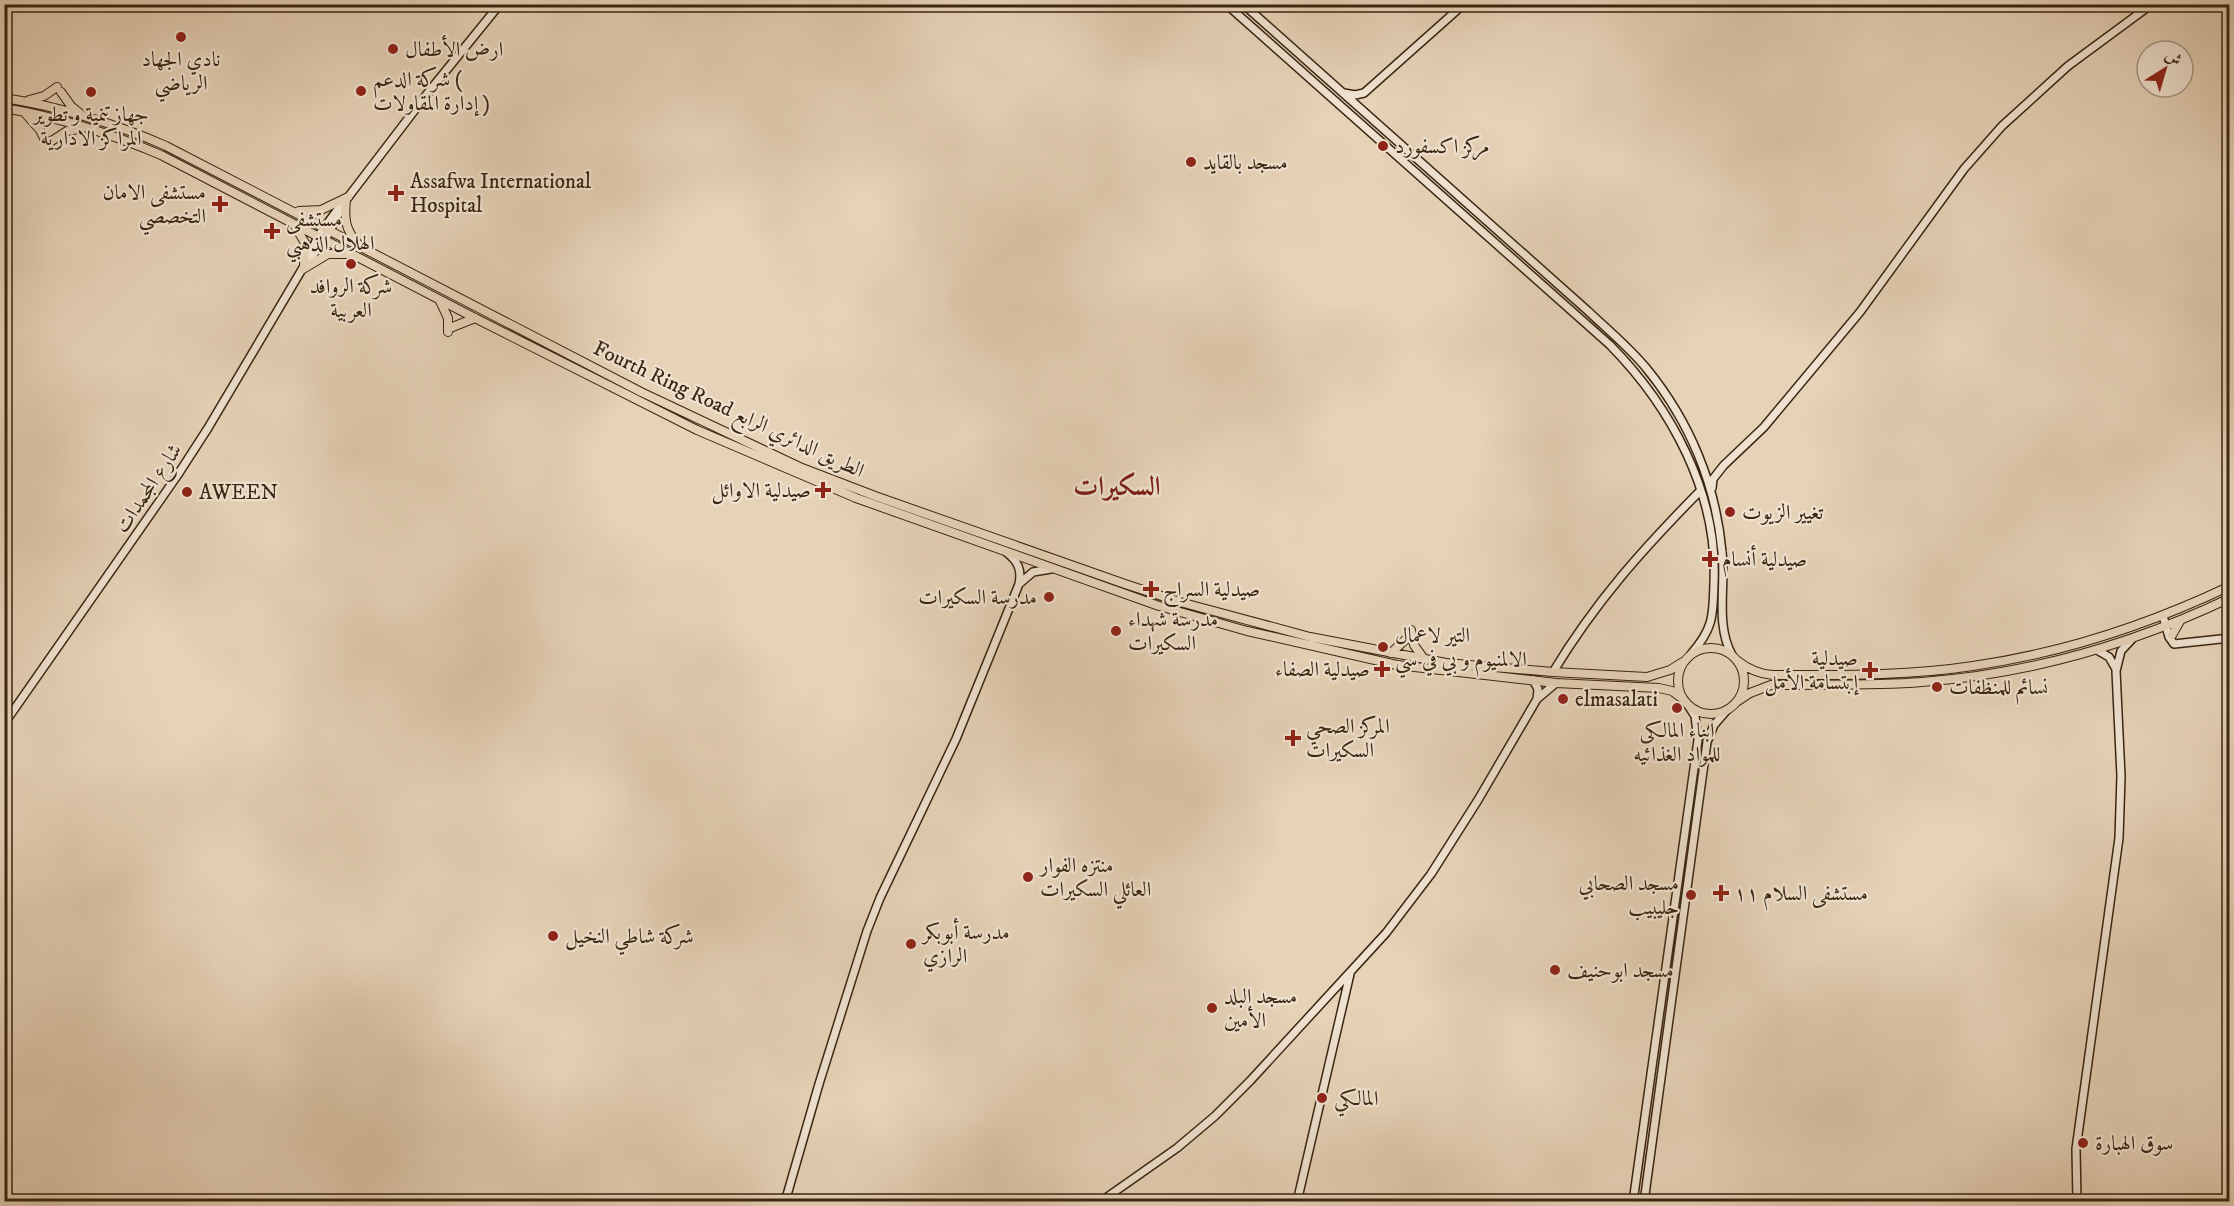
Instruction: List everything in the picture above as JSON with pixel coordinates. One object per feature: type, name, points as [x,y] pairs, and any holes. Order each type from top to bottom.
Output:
[{"type":"main road","name":"شارع المجمدات","points":[[4,724],[177,476],[346,200],[500,4]]},
{"type":"main road","points":[[1226,4],[1624,360],[1652,394],[1678,438],[1700,491],[1713,549],[1713,603],[1708,633],[1683,662],[1678,676],[1679,692],[1695,716],[1698,740],[1633,1202]]},
{"type":"main road","points":[[1243,4],[1632,352],[1656,381],[1675,410],[1706,465],[1712,469],[1724,465]]},
{"type":"main road","points":[[1342,92],[1355,95],[1364,93],[1464,4]]},
{"type":"main road","points":[[1712,491],[1713,479],[1724,465],[1764,427],[1825,355],[1860,312],[1964,169],[2002,126],[2068,66],[2152,4]]},
{"type":"main road","points":[[23,101],[59,90],[76,111],[88,119]]},
{"type":"main road","points":[[1364,93],[1362,102],[1367,114]]},
{"type":"main road","name":"Fourth Ring Road الطريق الدائري الرابع","points":[[4,98],[23,101],[145,136],[641,392],[800,471],[1180,602],[1310,637],[1446,663],[1553,672],[1647,676],[1670,670],[1683,662]]},
{"type":"main road","name":"Fourth Ring Road الطريق الدائري الرابع","points":[[4,108],[94,131],[161,155],[678,421],[1004,551],[1159,606],[1247,631],[1397,665],[1556,682],[1659,687],[1672,691],[1685,702]]},
{"type":"main road","points":[[24,112],[48,141],[67,130],[94,131]]},
{"type":"main road","points":[[294,211],[321,210],[346,200],[344,217],[346,228],[365,250]]},
{"type":"main road","points":[[292,222],[305,243],[305,266],[328,254],[352,254]]},
{"type":"main road","points":[[439,300],[448,318],[449,330],[475,318]]},
{"type":"main road","points":[[1581,320],[1588,311]]},
{"type":"main road","points":[[1700,456],[1718,517],[1724,566],[1722,631],[1725,643],[1744,677],[1744,685],[1738,701]]},
{"type":"main road","points":[[1553,672],[1580,627],[1603,597],[1638,554],[1700,491]]},
{"type":"main road","points":[[784,1202],[867,931],[880,898],[956,739],[994,640],[1019,584],[1021,577],[1019,567],[1004,551]]},
{"type":"main road","points":[[1019,584],[1033,572],[1055,569]]},
{"type":"main road","points":[[1691,654],[1698,650],[1712,648],[1735,658],[1760,674],[1773,675],[1924,672],[1973,666],[2035,655],[2108,634],[2165,615],[2229,586]]},
{"type":"main road","points":[[1644,1202],[1707,742],[1714,725],[1726,710],[1750,693],[1771,685],[1923,682],[2034,666],[2097,650],[2132,638],[2229,598]]},
{"type":"main road","points":[[2165,615],[2170,637]]},
{"type":"main road","points":[[2170,637],[2180,620]]},
{"type":"main road","points":[[1412,630],[1414,645],[1424,659]]},
{"type":"main road","points":[[2153,630],[2170,637],[2178,644],[2229,638]]},
{"type":"main road","points":[[2077,1202],[2076,1149],[2119,838],[2121,776],[2116,671],[2121,651],[2132,638]]},
{"type":"main road","points":[[1390,653],[1405,639]]},
{"type":"main road","points":[[2097,650],[2109,657],[2116,671]]},
{"type":"main road","points":[[1533,680],[1538,689],[1537,699]]},
{"type":"main road","points":[[1100,1202],[1177,1148],[1215,1116],[1250,1081],[1405,910],[1478,800],[1537,699],[1556,682]]},
{"type":"main road","points":[[1685,702],[1702,713],[1710,714],[1726,710]]},
{"type":"main road","points":[[1298,1202],[1351,971]]},
{"type":"place","name":"نادي الجهاد الرياضي","points":[[181,37]]},
{"type":"place","name":"ارض الأطفال","points":[[393,49]]},
{"type":"place","name":"شركة الدعم ( إدارة المقاولات )","points":[[361,91]]},
{"type":"place","name":"جهاز تنمية و تطوير المراكز الادارية","points":[[91,92]]},
{"type":"place","name":"مركز اكسفورد","points":[[1383,146]]},
{"type":"place","name":"مسجد بالقايد","points":[[1191,162]]},
{"type":"place","name":"Assafwa International Hospital","points":[[396,193]]},
{"type":"place","name":"مستشفى الامان التخصصي","points":[[220,204]]},
{"type":"place","name":"مستشفى الهلال الذهبي","points":[[272,231]]},
{"type":"place","name":"شركة الروافد العربية","points":[[351,264]]},
{"type":"place","name":"صيدلية الاوائل","points":[[823,490]]},
{"type":"place","name":"AWEEN","points":[[187,492]]},
{"type":"place","name":"تغيير الزيوت","points":[[1730,512]]},
{"type":"place","name":"صيدلية أنسام","points":[[1710,559]]},
{"type":"place","name":"صيدلية السراج","points":[[1151,589]]},
{"type":"place","name":"مدرسة السكيرات","points":[[1049,597]]},
{"type":"place","name":"مدرسة شهداء السكيرات","points":[[1116,631]]},
{"type":"place","name":"التير لاعمال الالمنيوم و بي في سي","points":[[1383,647]]},
{"type":"place","name":"صيدلية الصفاء","points":[[1382,669]]},
{"type":"place","name":"صيدلية إبتسامة الأمل","points":[[1870,670]]},
{"type":"place","name":"نسائم للمنظفات","points":[[1937,687]]},
{"type":"place","name":"elmasalati","points":[[1563,699]]},
{"type":"place","name":"ابناء المالكي للمواد الغذائيه","points":[[1677,708]]},
{"type":"place","name":"المركز الصحي السكيرات","points":[[1293,738]]},
{"type":"place","name":"منتزه الفوار العائلي السكيرات","points":[[1028,877]]},
{"type":"place","name":"مستشفى السلام ١١","points":[[1721,893]]},
{"type":"place","name":"مسجد الصحابي جليبيب","points":[[1691,895]]},
{"type":"place","name":"شركة شاطي النخيل","points":[[553,936]]},
{"type":"place","name":"مدرسة أبوبكر الرازي","points":[[911,944]]},
{"type":"place","name":"مسجد ابوحنيف","points":[[1555,970]]},
{"type":"place","name":"مسجد البلد الأمين","points":[[1212,1008]]},
{"type":"place","name":"المالكي","points":[[1322,1098]]},
{"type":"place","name":"سوق الهبارة","points":[[2083,1143]]},
{"type":"district","name":"السكيرات","points":[[1117,486]]}]
